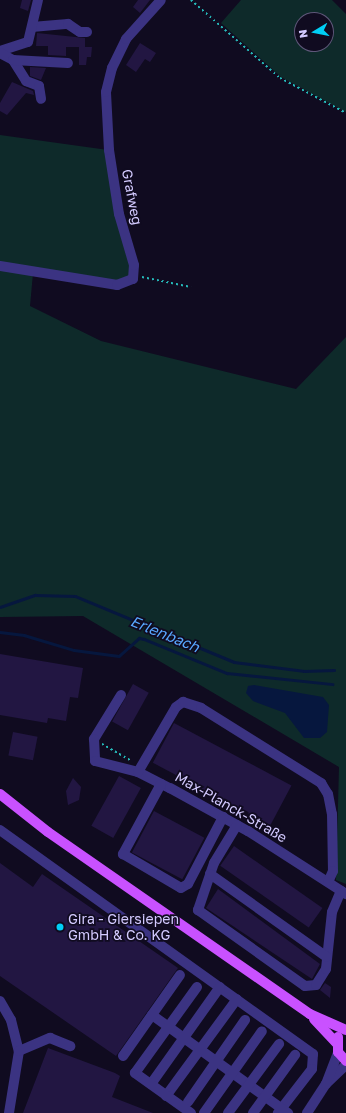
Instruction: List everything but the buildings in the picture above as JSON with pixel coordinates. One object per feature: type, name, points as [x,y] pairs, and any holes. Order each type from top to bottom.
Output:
[{"type":"main road","points":[[0,794],[48,832],[310,1014],[346,1030],[337,1048]]},
{"type":"main road","points":[[310,1014],[346,1061]]},
{"type":"street","points":[[0,52],[26,45],[38,0]]},
{"type":"street","name":"Grafweg","points":[[134,275],[115,191],[107,129],[106,92],[112,68],[123,44],[161,0]]},
{"type":"street","points":[[32,27],[68,24],[80,32],[87,32]]},
{"type":"street","points":[[0,52],[13,60],[26,81],[39,86],[41,99]]},
{"type":"street","points":[[13,60],[68,63]]},
{"type":"street","points":[[0,266],[117,285],[130,282],[134,275]]},
{"type":"street","name":"Max-Planck-Straße","points":[[121,695],[94,739],[95,761],[138,772],[161,784],[237,825],[344,892]]},
{"type":"street","points":[[138,772],[176,707],[183,702],[201,708],[320,782],[328,794],[332,814],[332,871],[328,882]]},
{"type":"street","points":[[161,784],[123,854],[181,888],[188,884],[223,817]]},
{"type":"street","points":[[237,825],[210,874],[198,905],[200,913],[305,986],[316,985],[326,969],[332,912],[344,892]]},
{"type":"street","points":[[0,830],[313,1054],[312,1069],[283,1111],[249,1084],[152,1015]]},
{"type":"street","points":[[210,874],[327,957]]},
{"type":"street","points":[[123,1056],[180,975]]},
{"type":"street","points":[[191,1113],[135,1073],[197,987]]},
{"type":"street","points":[[151,1084],[220,987]]},
{"type":"street","points":[[166,1096],[236,999]]},
{"type":"street","points":[[0,1002],[10,1020],[18,1051],[9,1113]]},
{"type":"street","points":[[188,1102],[245,1020]]},
{"type":"street","points":[[204,1113],[262,1031]]},
{"type":"street","points":[[18,1051],[50,1038],[70,1046]]},
{"type":"street","points":[[228,1113],[279,1044]]},
{"type":"street","points":[[326,1084],[337,1048]]},
{"type":"street","points":[[253,1113],[295,1054]]},
{"type":"street","points":[[307,1113],[326,1084],[346,1065]]},
{"type":"path","points":[[191,0],[280,78],[346,113]]},
{"type":"path","points":[[134,275],[191,287]]},
{"type":"green space","points":[[241,0],[332,0],[346,14],[346,112],[281,77],[221,23]]},
{"type":"green space","points":[[0,135],[108,150],[132,275],[117,282],[0,263]]},
{"type":"green space","points":[[0,267],[33,273],[30,306],[101,341],[296,389],[346,337],[346,884],[336,880],[339,767],[83,616],[0,617]]},
{"type":"water","points":[[254,685],[323,697],[329,705],[327,732],[320,738],[304,738],[285,713],[253,701],[246,693],[248,686]]},
{"type":"waterway","name":"Erlenbach","points":[[0,607],[35,595],[75,596],[234,662],[304,671],[334,670]]},
{"type":"waterway","points":[[0,632],[24,635],[74,650],[119,656],[139,638],[227,673],[332,684]]},
{"type":"place","name":"Gira - Giersiepen GmbH & Co. KG","points":[[60,927]]}]
